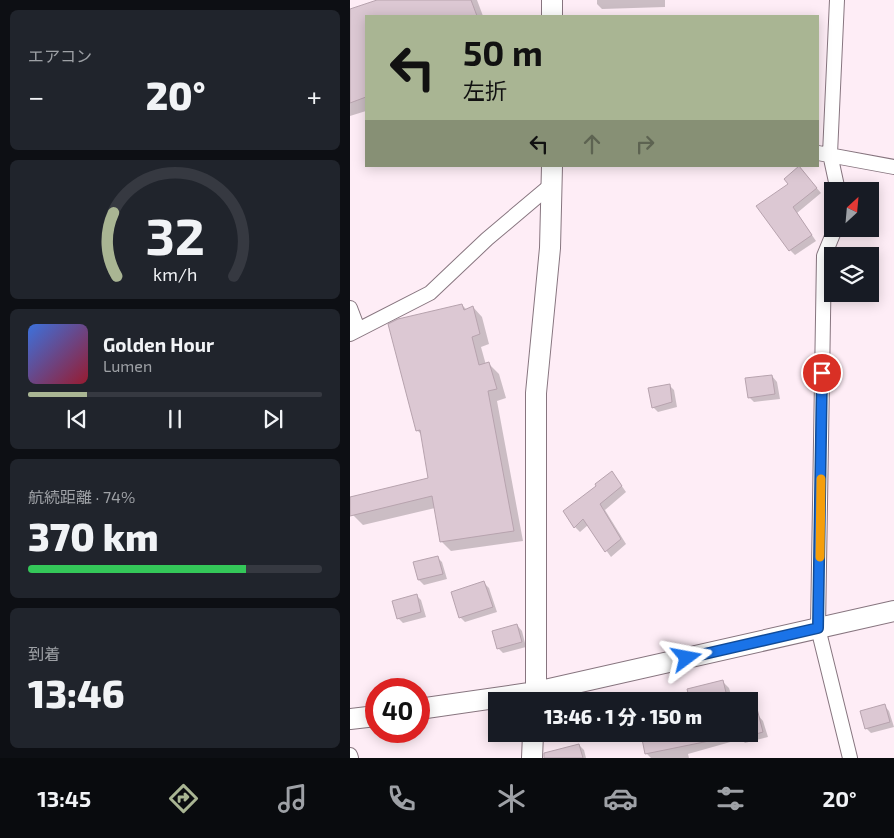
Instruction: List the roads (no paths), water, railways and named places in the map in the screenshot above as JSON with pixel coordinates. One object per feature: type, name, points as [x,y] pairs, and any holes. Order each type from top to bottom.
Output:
[{"type":"street","points":[[552,0],[552,15]]},
{"type":"street","points":[[835,182],[824,154],[837,0]]},
{"type":"street","points":[[824,154],[894,167]]},
{"type":"street","points":[[350,308],[354,332],[430,293],[551,176]]},
{"type":"street","points":[[536,692],[536,393],[550,248],[551,176]]},
{"type":"street","points":[[831,238],[824,256],[818,628],[850,758]]},
{"type":"street","points":[[553,692],[818,628],[894,612]]},
{"type":"street","points":[[430,708],[488,701]]},
{"type":"street","points":[[350,719],[365,717]]},
{"type":"street","points":[[532,758],[533,742]]}]
